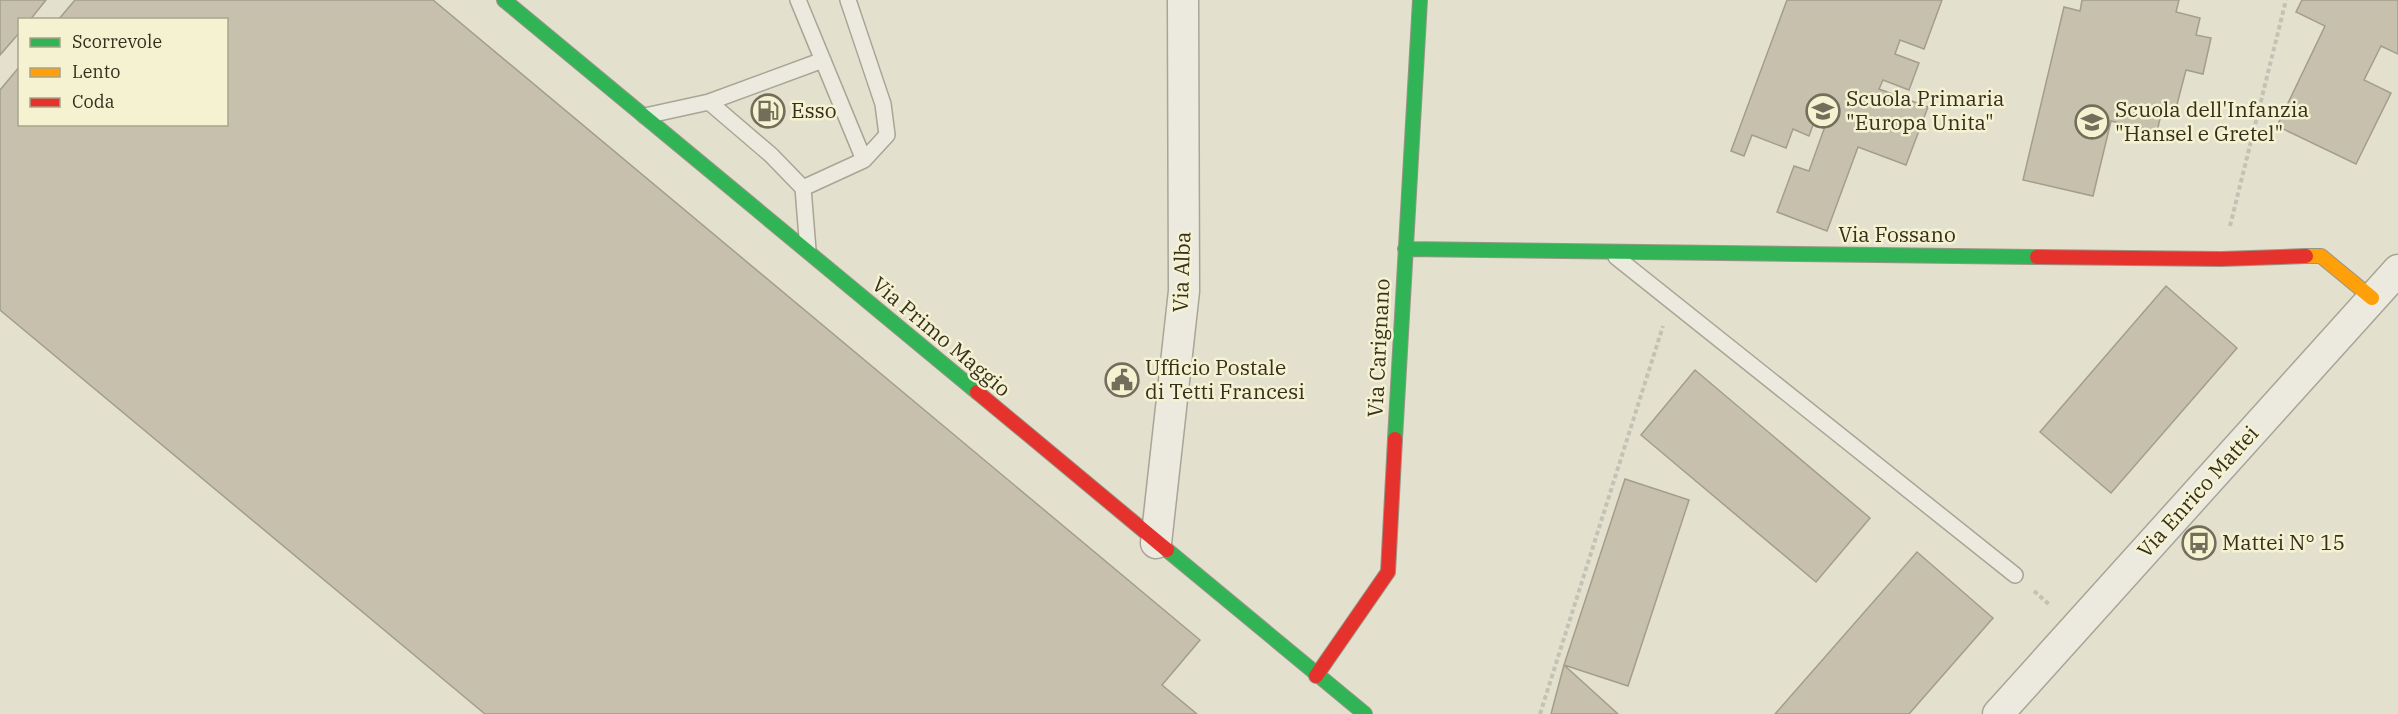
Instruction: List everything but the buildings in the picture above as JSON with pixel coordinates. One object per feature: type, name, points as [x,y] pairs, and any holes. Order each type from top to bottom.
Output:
[{"type":"street","name":"Via Primo Maggio","points":[[504,0],[1316,675],[1355,710],[1365,714]]},
{"type":"street","name":"Via Alba","points":[[1156,543],[1185,291],[1183,0]]},
{"type":"street","name":"Via Carignano","points":[[1316,675],[1388,572],[1420,0]]},
{"type":"street","name":"Via Fossano","points":[[1405,249],[2221,259],[2321,256],[2372,298]]},
{"type":"street","name":"Via Enrico Mattei","points":[[1998,714],[2398,270]]},
{"type":"lane","points":[[798,0],[864,160]]},
{"type":"lane","points":[[803,188],[864,160],[887,135],[883,104],[848,0]]},
{"type":"lane","points":[[644,117],[709,102],[823,60]]},
{"type":"lane","points":[[709,102],[771,155],[803,188],[808,253]]},
{"type":"lane","points":[[1611,253],[2015,575]]},
{"type":"path","points":[[2221,259],[2286,0]]},
{"type":"path","points":[[1540,714],[1671,300]]},
{"type":"path","points":[[2015,575],[2076,628]]},
{"type":"traffic: fast","points":[[504,0],[977,392]]},
{"type":"traffic: fast","points":[[1395,439],[1420,0]]},
{"type":"traffic: fast","points":[[1405,249],[2037,257]]},
{"type":"traffic: fast","points":[[1167,550],[1365,714]]},
{"type":"traffic: slow","points":[[2306,256],[2321,256],[2372,298]]},
{"type":"traffic: jam","points":[[2037,257],[2221,259],[2306,256]]},
{"type":"traffic: jam","points":[[977,392],[1167,550]]},
{"type":"traffic: jam","points":[[1316,676],[1388,572],[1395,439]]},
{"type":"place","name":"Esso","points":[[768,111]]},
{"type":"place","name":"Scuola Primaria \"Europa Unita\"","points":[[1823,111]]},
{"type":"place","name":"Scuola dell'Infanzia \"Hansel e Gretel\"","points":[[2092,122]]},
{"type":"place","name":"Ufficio Postale di Tetti Francesi","points":[[1122,380]]},
{"type":"place","name":"Mattei N° 15","points":[[2199,543]]}]
